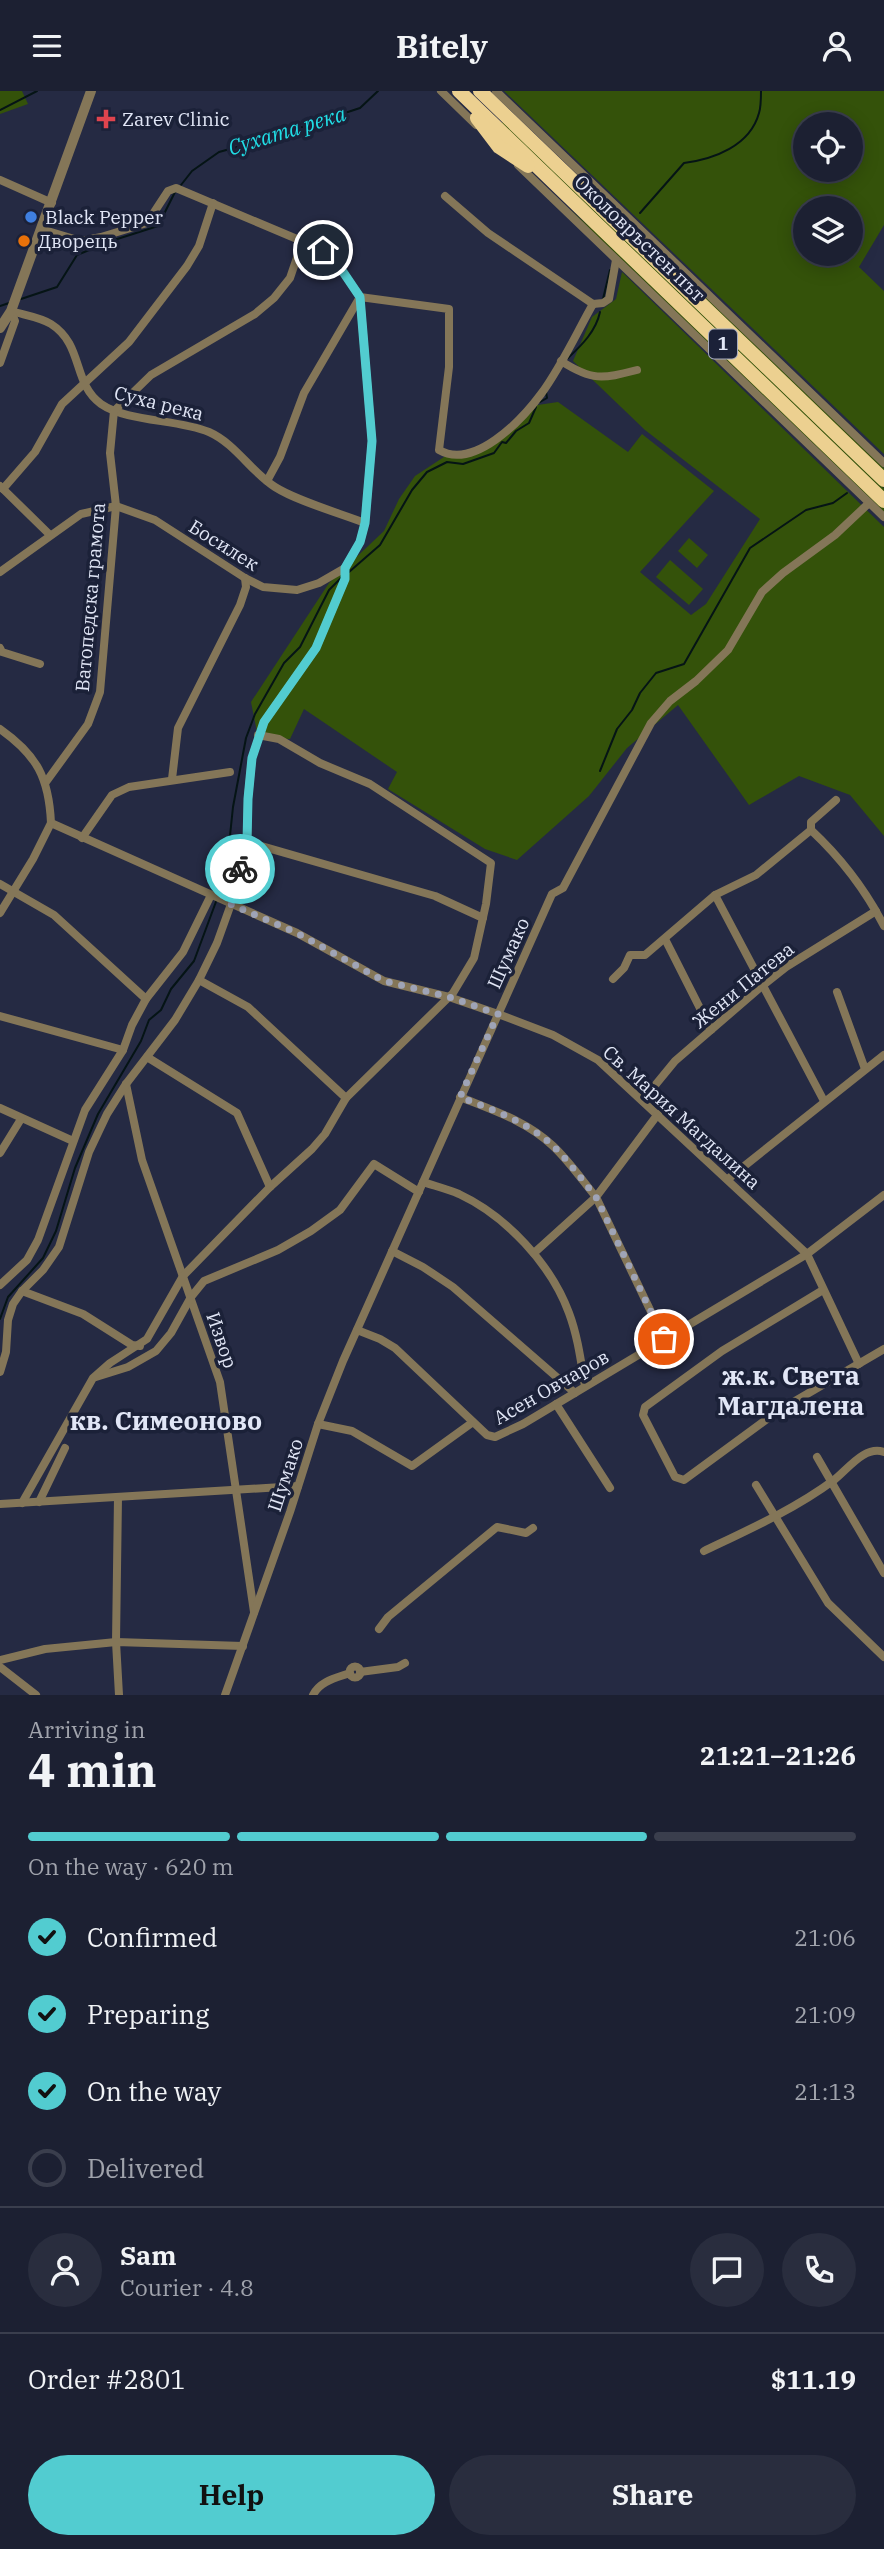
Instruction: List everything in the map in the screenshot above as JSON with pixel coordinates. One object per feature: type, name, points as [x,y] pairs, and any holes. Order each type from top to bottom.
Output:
[{"type":"highway","points":[[457,91],[499,147],[561,189]]},
{"type":"highway","name":"Околовръстен път","points":[[457,91],[884,501]]},
{"type":"highway","name":"Околовръстен път","points":[[480,91],[884,480]]},
{"type":"highway","points":[[529,123],[571,177]]},
{"type":"street","points":[[0,328],[11,311],[91,91]]},
{"type":"street","points":[[441,91],[884,517]]},
{"type":"street","points":[[497,93],[884,463]]},
{"type":"street","points":[[1,181],[52,203]]},
{"type":"street","points":[[0,1372],[6,1352],[8,1320],[13,1304],[59,1247],[89,1152],[107,1114],[126,1084],[176,1020],[217,943],[247,842],[252,758],[258,735],[264,722],[316,648],[345,579],[345,568],[360,542],[365,523],[372,441],[360,297],[337,263],[323,250],[179,190],[168,191],[147,223],[113,234],[80,241],[41,229]]},
{"type":"street","points":[[445,196],[488,233],[593,304],[609,299],[616,260]]},
{"type":"street","points":[[50,535],[2,488],[34,452],[62,404],[129,342],[187,266],[199,246],[213,204]]},
{"type":"street","points":[[114,411],[151,375],[265,306],[290,278],[303,240]]},
{"type":"street","points":[[360,297],[449,309],[449,366],[439,450],[447,455],[467,455],[489,444],[531,406],[561,361],[593,304]]},
{"type":"street","points":[[267,481],[280,457],[304,393],[360,297]]},
{"type":"street","points":[[11,311],[50,323],[66,336],[75,353],[83,383]]},
{"type":"street","points":[[0,363],[15,321],[11,311]]},
{"type":"street","points":[[561,361],[586,376],[597,378],[637,370]]},
{"type":"street","name":"Суха река","points":[[83,383],[89,393],[114,411],[190,425],[212,433],[277,488],[365,523]]},
{"type":"street","name":"Ватопедска грамота","points":[[46,782],[88,725],[100,692],[116,506],[110,453],[114,411]]},
{"type":"street","name":"Шумако","points":[[225,1695],[318,1423],[552,894],[563,888],[651,723],[676,695],[696,681],[728,650],[762,592],[835,535],[869,503]]},
{"type":"street","points":[[0,572],[81,514],[116,506]]},
{"type":"street","name":"Босилек","points":[[116,506],[155,520],[263,587],[297,590],[318,583],[345,568]]},
{"type":"street","points":[[172,779],[178,727],[240,605],[246,587],[245,578]]},
{"type":"street","points":[[0,648],[2,652],[40,664]]},
{"type":"street","points":[[0,729],[16,740],[39,767],[46,782],[51,823],[0,913]]},
{"type":"street","points":[[22,1503],[93,1378],[110,1363],[147,1339],[183,1276],[270,1187],[312,1149],[325,1134],[346,1098],[449,997],[470,967],[483,918],[491,863],[370,784],[320,763],[279,739],[258,735]]},
{"type":"street","points":[[82,838],[112,795],[129,787],[230,772]]},
{"type":"street","points":[[835,800],[811,822],[811,830],[834,851],[862,888],[884,926]]},
{"type":"street","name":"Св. Мария Магдалина","points":[[51,823],[297,933],[384,981],[449,997],[498,1014],[553,1035],[598,1060],[807,1254],[859,1364]]},
{"type":"street","points":[[613,979],[624,968],[630,955],[645,955],[715,895],[755,874],[811,830]]},
{"type":"street","points":[[247,842],[435,896],[483,918]]},
{"type":"street","points":[[0,884],[54,915],[146,999]]},
{"type":"street","points":[[0,1285],[27,1260],[38,1240],[93,1095],[123,1050],[146,999],[183,952],[211,895]]},
{"type":"street","points":[[715,895],[824,1101]]},
{"type":"street","name":"Жени Патева","points":[[643,1100],[675,1061],[762,986],[786,967],[876,911]]},
{"type":"street","points":[[665,939],[711,1030]]},
{"type":"street","points":[[199,980],[248,1007],[346,1098]]},
{"type":"street","points":[[837,992],[865,1069]]},
{"type":"street","points":[[0,1016],[123,1050]]},
{"type":"street","points":[[728,1179],[884,1055]]},
{"type":"street","points":[[147,1057],[237,1114],[270,1187]]},
{"type":"street","name":"Извор","points":[[126,1084],[142,1160],[220,1382],[254,1615]]},
{"type":"street","points":[[460,1097],[503,1114],[529,1128],[552,1145],[596,1197],[664,1339]]},
{"type":"street","points":[[0,1108],[74,1141]]},
{"type":"street","points":[[534,1253],[596,1197],[658,1114]]},
{"type":"street","points":[[0,1153],[21,1119]]},
{"type":"street","points":[[93,1378],[128,1367],[156,1351],[171,1333],[204,1280],[278,1250],[330,1217],[340,1210],[374,1164],[419,1192]]},
{"type":"street","points":[[423,1182],[457,1193],[475,1203],[509,1228],[534,1253],[569,1313],[580,1351],[585,1386]]},
{"type":"street","name":"Асен Овчаров","points":[[318,1423],[352,1431],[412,1467],[473,1422],[487,1435],[495,1437],[575,1393],[807,1254],[884,1195]]},
{"type":"street","points":[[392,1251],[453,1287],[575,1393]]},
{"type":"street","points":[[823,1290],[722,1351],[645,1407],[643,1415],[675,1477],[684,1480],[778,1411],[884,1349]]},
{"type":"street","points":[[22,1291],[83,1314],[132,1345],[140,1346]]},
{"type":"street","points":[[357,1330],[380,1339],[395,1349],[473,1422]]},
{"type":"street","points":[[556,1404],[610,1488]]},
{"type":"street","points":[[39,1502],[65,1448]]},
{"type":"street","points":[[704,1551],[774,1517],[832,1481],[867,1452],[884,1452]]},
{"type":"street","points":[[817,1457],[884,1573]]},
{"type":"street","points":[[756,1485],[828,1603],[884,1657]]},
{"type":"street","points":[[0,1503],[298,1486]]},
{"type":"street","points":[[118,1497],[116,1641],[119,1695]]},
{"type":"street","points":[[379,1629],[388,1617],[497,1527],[526,1533],[534,1528]]},
{"type":"street","points":[[0,1660],[45,1649],[116,1641],[243,1646]]},
{"type":"street","points":[[313,1695],[316,1689],[326,1682],[349,1673],[355,1677],[360,1672],[398,1667],[405,1663]]},
{"type":"street","points":[[0,1667],[36,1695]]},
{"type":"green space","points":[[0,91],[22,91],[28,104],[0,114]]},
{"type":"green space","points":[[504,91],[884,91],[884,225],[863,260],[863,196],[793,196],[793,266],[860,266],[884,291],[884,454]]},
{"type":"green space","points":[[503,122],[884,488],[884,492],[501,124]]},
{"type":"green space","points":[[589,185],[884,468],[884,471],[612,209]]},
{"type":"green space","points":[[567,207],[884,508],[884,512]]},
{"type":"green space","points":[[622,272],[884,527],[884,836],[850,795],[799,776],[749,805],[678,705],[627,748],[589,796],[517,860],[485,849],[388,789],[397,772],[304,709],[290,739],[258,737],[251,702],[329,583],[384,531],[399,499],[415,476],[447,455],[489,444],[531,406],[558,402],[628,452],[642,434],[714,491],[640,572],[691,615],[706,604],[760,519],[645,430],[573,361],[592,317],[616,299]]},
{"type":"green space","points":[[689,538],[708,555],[697,568],[678,551]]},
{"type":"green space","points":[[670,560],[703,589],[689,605],[656,577]]},
{"type":"waterway","points":[[0,110],[37,91]]},
{"type":"waterway","name":"Сухата река","points":[[181,185],[192,171],[219,152],[360,108],[378,91]]},
{"type":"waterway","points":[[640,213],[684,163],[719,154],[748,134],[759,113],[761,91]]},
{"type":"waterway","name":"Сухата река","points":[[21,299],[57,287],[77,255],[158,226],[175,192]]},
{"type":"waterway","points":[[603,299],[610,270]]},
{"type":"waterway","name":"Сухата река","points":[[0,306],[9,303]]},
{"type":"waterway","points":[[568,358],[592,331],[600,312]]},
{"type":"waterway","points":[[540,402],[547,398],[546,392]]},
{"type":"waterway","points":[[349,572],[380,545],[412,490],[427,472],[447,462],[463,464],[494,453],[502,442],[506,443],[516,431],[529,423],[536,407]]},
{"type":"waterway","points":[[600,771],[617,729],[632,710],[640,693],[656,673],[684,664],[750,548],[806,510],[833,503],[847,493]]},
{"type":"waterway","points":[[218,894],[229,845],[246,738],[255,714],[284,663],[300,647],[329,590],[342,577]]},
{"type":"waterway","points":[[0,1319],[8,1297],[43,1258],[56,1231],[75,1168],[98,1114],[141,1041],[149,1020],[161,1010],[171,989],[194,961],[217,899]]},
{"type":"way so far","points":[[240,869],[230,904],[297,933],[384,981],[449,997],[498,1014],[460,1097],[503,1114],[529,1128],[552,1145],[580,1177],[596,1197],[664,1339]]},
{"type":"place","name":"Zarev Clinic","points":[[106,119]]},
{"type":"place","name":"Black Pepper","points":[[31,217]]},
{"type":"place","name":"Дворець","points":[[24,241]]},
{"type":"district","name":"ж.к. Света Магдалена","points":[[791,1390]]},
{"type":"district","name":"кв. Симеоново","points":[[166,1421]]},
{"type":"route","points":[[240,869],[247,842],[252,758],[258,735],[264,722],[316,648],[345,579],[345,568],[360,542],[365,523],[372,441],[360,297],[337,263],[323,250]]}]
